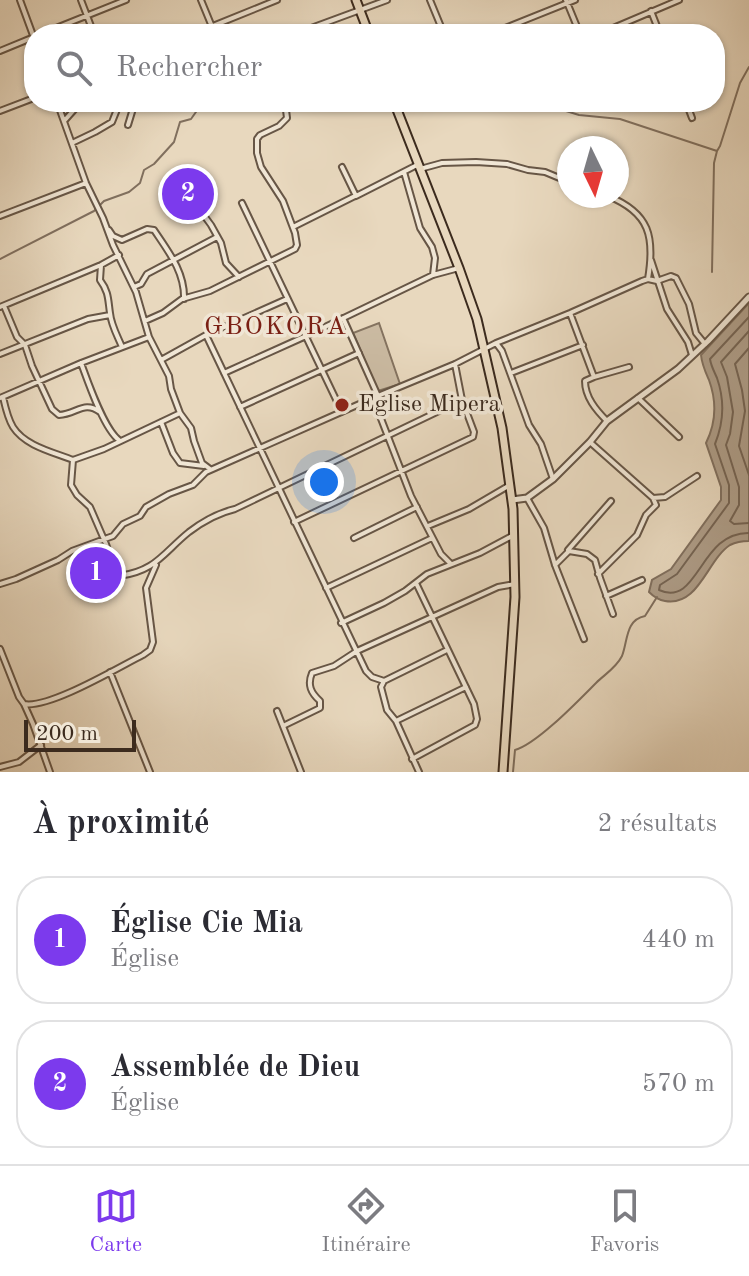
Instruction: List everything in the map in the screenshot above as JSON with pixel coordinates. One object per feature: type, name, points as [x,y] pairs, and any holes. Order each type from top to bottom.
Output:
[{"type":"main road","points":[[356,0],[365,24]]},
{"type":"main road","points":[[398,112],[477,319],[502,428],[512,500],[515,584],[503,772]]},
{"type":"street","points":[[20,0],[29,24]]},
{"type":"street","points":[[81,0],[90,24]]},
{"type":"street","points":[[67,24],[126,0]]},
{"type":"street","points":[[201,0],[211,24]]},
{"type":"street","points":[[217,24],[277,0]]},
{"type":"street","points":[[322,24],[387,0]]},
{"type":"street","points":[[430,0],[440,24]]},
{"type":"street","points":[[514,24],[575,0]]},
{"type":"street","points":[[628,24],[679,0]]},
{"type":"street","points":[[566,2],[576,24]]},
{"type":"street","points":[[651,11],[656,24]]},
{"type":"street","points":[[0,51],[24,41]]},
{"type":"street","points":[[0,111],[24,102]]},
{"type":"street","points":[[61,112],[86,183],[134,287],[149,337],[169,376],[180,413],[191,428],[204,466]]},
{"type":"street","points":[[65,120],[72,112]]},
{"type":"street","points":[[72,143],[112,122],[116,112]]},
{"type":"street","points":[[128,125],[131,112]]},
{"type":"street","points":[[145,321],[184,299],[210,291],[295,249],[293,227],[283,201],[261,167],[257,153],[257,139],[279,126],[287,118],[286,112]]},
{"type":"street","points":[[690,112],[692,118]]},
{"type":"street","points":[[293,227],[419,167],[442,163],[507,164],[557,177]]},
{"type":"street","points":[[342,167],[356,196]]},
{"type":"street","points":[[404,172],[420,228],[432,247],[435,258],[433,275]]},
{"type":"street","points":[[0,216],[86,183]]},
{"type":"street","points":[[242,203],[342,412]]},
{"type":"street","points":[[629,207],[646,226],[658,286],[693,355]]},
{"type":"street","points":[[200,210],[217,237],[226,263],[239,277]]},
{"type":"street","points":[[105,225],[113,236],[122,240],[147,229],[154,230],[174,259],[184,285],[184,299]]},
{"type":"street","points":[[134,287],[141,284],[147,274],[217,237]]},
{"type":"street","points":[[100,412],[87,406],[59,415],[52,409],[25,345],[17,337],[2,306],[119,255]]},
{"type":"street","points":[[648,279],[651,260]]},
{"type":"street","points":[[101,265],[100,280],[107,290],[110,315],[122,347]]},
{"type":"street","points":[[224,373],[433,275],[459,268]]},
{"type":"street","points":[[0,584],[113,536],[123,524],[140,516],[146,507],[193,485],[215,468],[648,279],[652,281],[671,276],[679,282],[689,304],[696,333],[705,344]]},
{"type":"street","points":[[512,500],[527,498],[553,479],[607,421],[678,369],[749,297]]},
{"type":"street","points":[[161,360],[206,335],[287,299]]},
{"type":"street","points":[[570,313],[594,377]]},
{"type":"street","points":[[0,354],[88,319],[110,315]]},
{"type":"street","points":[[343,318],[359,353],[400,471],[443,558],[450,563]]},
{"type":"street","points":[[206,335],[341,623],[366,671],[384,681]]},
{"type":"street","points":[[149,337],[1,397],[12,425],[34,445],[73,460],[180,413]]},
{"type":"street","points":[[496,343],[502,351],[529,425],[541,444],[553,479]]},
{"type":"street","points":[[510,373],[583,345]]},
{"type":"street","points":[[240,407],[359,353]]},
{"type":"street","points":[[81,363],[100,412],[113,437],[119,440]]},
{"type":"street","points":[[294,522],[473,437],[455,364]]},
{"type":"street","points":[[607,421],[591,402],[585,381],[629,367]]},
{"type":"street","points":[[638,398],[679,437]]},
{"type":"street","points":[[73,460],[71,485],[90,507],[119,576],[157,563],[189,532],[208,519],[462,400]]},
{"type":"street","points":[[161,422],[180,463],[215,468]]},
{"type":"street","points":[[590,442],[655,503],[655,508],[646,515],[637,535],[598,574]]},
{"type":"street","points":[[653,498],[665,497],[697,476]]},
{"type":"street","points":[[428,526],[467,510],[510,485]]},
{"type":"street","points":[[527,498],[544,528],[584,639]]},
{"type":"street","points":[[555,565],[611,501]]},
{"type":"street","points":[[354,538],[417,507]]},
{"type":"street","points":[[341,623],[384,603],[427,574],[480,553],[514,535]]},
{"type":"street","points":[[326,588],[433,537]]},
{"type":"street","points":[[566,552],[574,551],[595,560],[613,614]]},
{"type":"street","points":[[24,704],[30,706],[81,687],[150,650],[153,642],[146,588],[157,563]]},
{"type":"street","points":[[606,596],[642,580]]},
{"type":"street","points":[[412,759],[475,725],[477,719],[474,704],[416,583]]},
{"type":"street","points":[[283,726],[320,708],[320,701],[311,690],[312,673],[334,666],[357,651],[498,587],[515,584]]},
{"type":"street","points":[[0,649],[50,772]]},
{"type":"street","points":[[419,772],[396,721],[387,710],[381,687],[384,681],[447,650]]},
{"type":"street","points":[[110,672],[150,772]]},
{"type":"street","points":[[396,721],[466,687]]},
{"type":"street","points":[[277,711],[301,772]]},
{"type":"street","points":[[0,767],[19,762],[41,745]]},
{"type":"shaded area","points":[[379,323],[400,384],[378,391],[353,333]]},
{"type":"water","points":[[749,303],[749,541],[732,544],[722,552],[702,581],[686,597],[677,601],[660,600],[649,592],[652,580],[671,569],[721,500],[721,487],[706,443],[712,428],[714,404],[701,355]]},
{"type":"waterway","points":[[712,272],[714,163],[740,83],[749,67]]},
{"type":"waterway","points":[[0,259],[94,211],[104,201],[129,192],[140,183],[144,170],[154,164],[174,142],[180,122],[191,119],[196,112]]},
{"type":"waterway","points":[[569,112],[620,119],[717,151]]},
{"type":"waterway","points":[[513,772],[515,750],[546,731],[614,667],[622,656],[631,626],[645,616],[657,597]]},
{"type":"place","name":"Assemblée de Dieu","points":[[188,194]]},
{"type":"place","name":"Eglise Mipera","points":[[342,405]]},
{"type":"place","name":"Église Cie Mia","points":[[96,573]]},
{"type":"district","name":"GBOKORA","points":[[276,327]]}]
